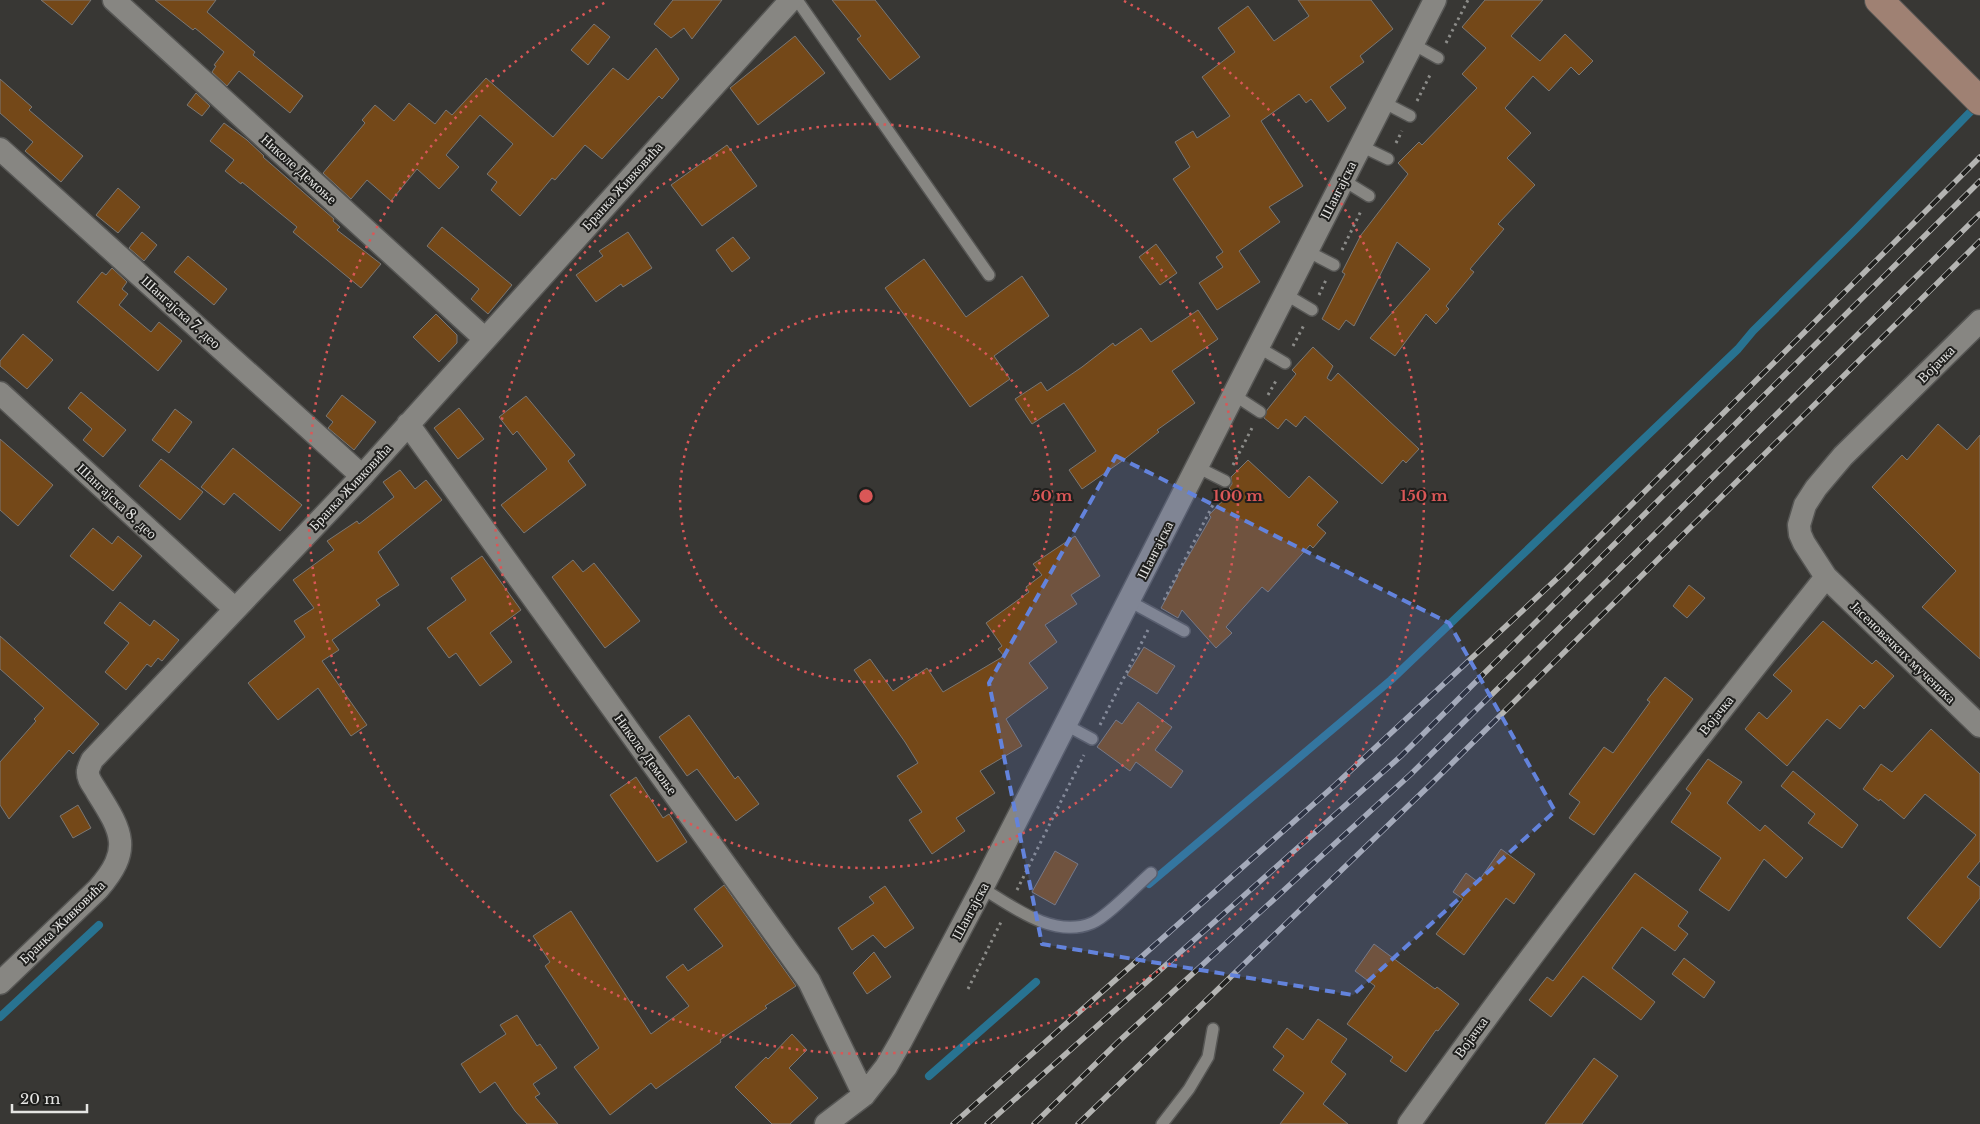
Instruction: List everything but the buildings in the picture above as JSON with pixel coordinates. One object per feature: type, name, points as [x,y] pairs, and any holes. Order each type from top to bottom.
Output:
[{"type":"main road","points":[[1879,0],[1980,101]]},
{"type":"street","name":"Николе Демоње","points":[[114,0],[484,338]]},
{"type":"street","name":"Бранка Живковића","points":[[0,983],[98,889],[112,873],[118,860],[120,837],[116,821],[90,780],[87,770],[92,760],[362,476],[484,338],[791,0]]},
{"type":"street","name":"Шангајска","points":[[826,1124],[864,1095],[886,1067],[901,1041],[1066,725],[1435,0]]},
{"type":"street","name":"Шангајска 7. део","points":[[0,149],[362,476]]},
{"type":"street","name":"Војачка","points":[[1409,1124],[1494,1005],[1682,758],[1826,577],[1800,534],[1801,516],[1805,505],[1816,488],[1844,456],[1980,321]]},
{"type":"street","name":"Шангајска 8. део","points":[[0,393],[235,609]]},
{"type":"street","name":"Николе Демоње","points":[[408,424],[809,981],[864,1095]]},
{"type":"street","name":"Јасеновачких мученика","points":[[1826,577],[1980,726]]},
{"type":"lane","points":[[797,0],[989,275]]},
{"type":"lane","points":[[1412,44],[1438,58]]},
{"type":"lane","points":[[1383,102],[1410,116]]},
{"type":"lane","points":[[1361,146],[1388,159]]},
{"type":"lane","points":[[1343,180],[1369,196]]},
{"type":"lane","points":[[1307,251],[1334,265]]},
{"type":"lane","points":[[1285,294],[1312,310]]},
{"type":"lane","points":[[1258,347],[1285,363]]},
{"type":"lane","points":[[1234,395],[1260,412]]},
{"type":"lane","points":[[1197,467],[1225,482]]},
{"type":"lane","points":[[1128,601],[1184,631]]},
{"type":"lane","points":[[1066,725],[1092,738]]},
{"type":"lane","points":[[982,888],[1025,914],[1051,925],[1074,927],[1093,923],[1151,873]]},
{"type":"lane","points":[[1162,1124],[1189,1089],[1208,1057],[1213,1029]]},
{"type":"highlighted area","points":[[1116,456],[1449,623],[1555,811],[1353,995],[1042,944],[989,683]]},
{"type":"waterway","points":[[1149,884],[1391,680],[1738,349],[1753,331],[1977,105]]},
{"type":"waterway","points":[[0,1017],[99,925]]},
{"type":"waterway","points":[[929,1076],[1036,982]]},
{"type":"railway","points":[[953,1124],[1334,786],[1563,573],[1980,157]]},
{"type":"railway","points":[[987,1124],[1401,756],[1980,181]]},
{"type":"railway","points":[[1034,1124],[1118,1042],[1411,774],[1980,214]]},
{"type":"railway","points":[[1078,1124],[1432,783],[1980,241]]}]
